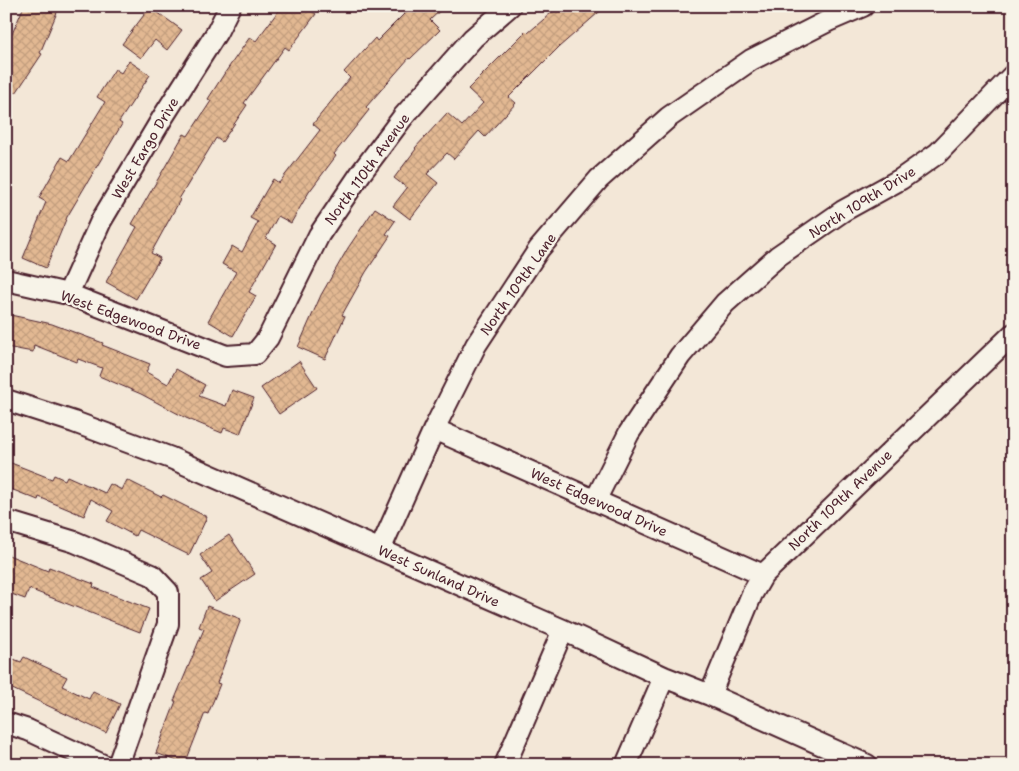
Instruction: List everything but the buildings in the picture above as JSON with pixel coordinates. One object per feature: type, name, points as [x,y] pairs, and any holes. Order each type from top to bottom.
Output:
[{"type":"street","name":"West Fargo Drive","points":[[68,294],[101,221],[163,117],[217,32],[230,6]]},
{"type":"street","name":"North 110th Avenue","points":[[255,354],[268,338],[319,235],[361,173],[403,117],[473,38],[510,6]]},
{"type":"street","name":"North 109th Lane","points":[[380,550],[434,429],[476,345],[539,249],[599,179],[669,117],[751,60],[828,21],[863,6]]},
{"type":"street","name":"North 109th Drive","points":[[595,501],[629,433],[680,356],[725,303],[778,256],[843,211],[902,179],[938,153],[1013,75]]},
{"type":"street","name":"West Edgewood Drive","points":[[6,280],[68,294],[226,356],[255,354]]},
{"type":"street","name":"North 109th Avenue","points":[[710,696],[752,594],[763,575],[1013,334]]},
{"type":"street","name":"West Sunland Drive","points":[[6,400],[74,422],[171,458],[867,765]]},
{"type":"street","name":"West Edgewood Drive","points":[[434,429],[763,575]]},
{"type":"street","points":[[6,521],[75,542],[152,575],[168,592],[168,624],[118,765]]},
{"type":"street","points":[[505,765],[563,630]]},
{"type":"street","points":[[626,765],[664,677]]},
{"type":"street","points":[[6,723],[28,730],[103,765]]}]
